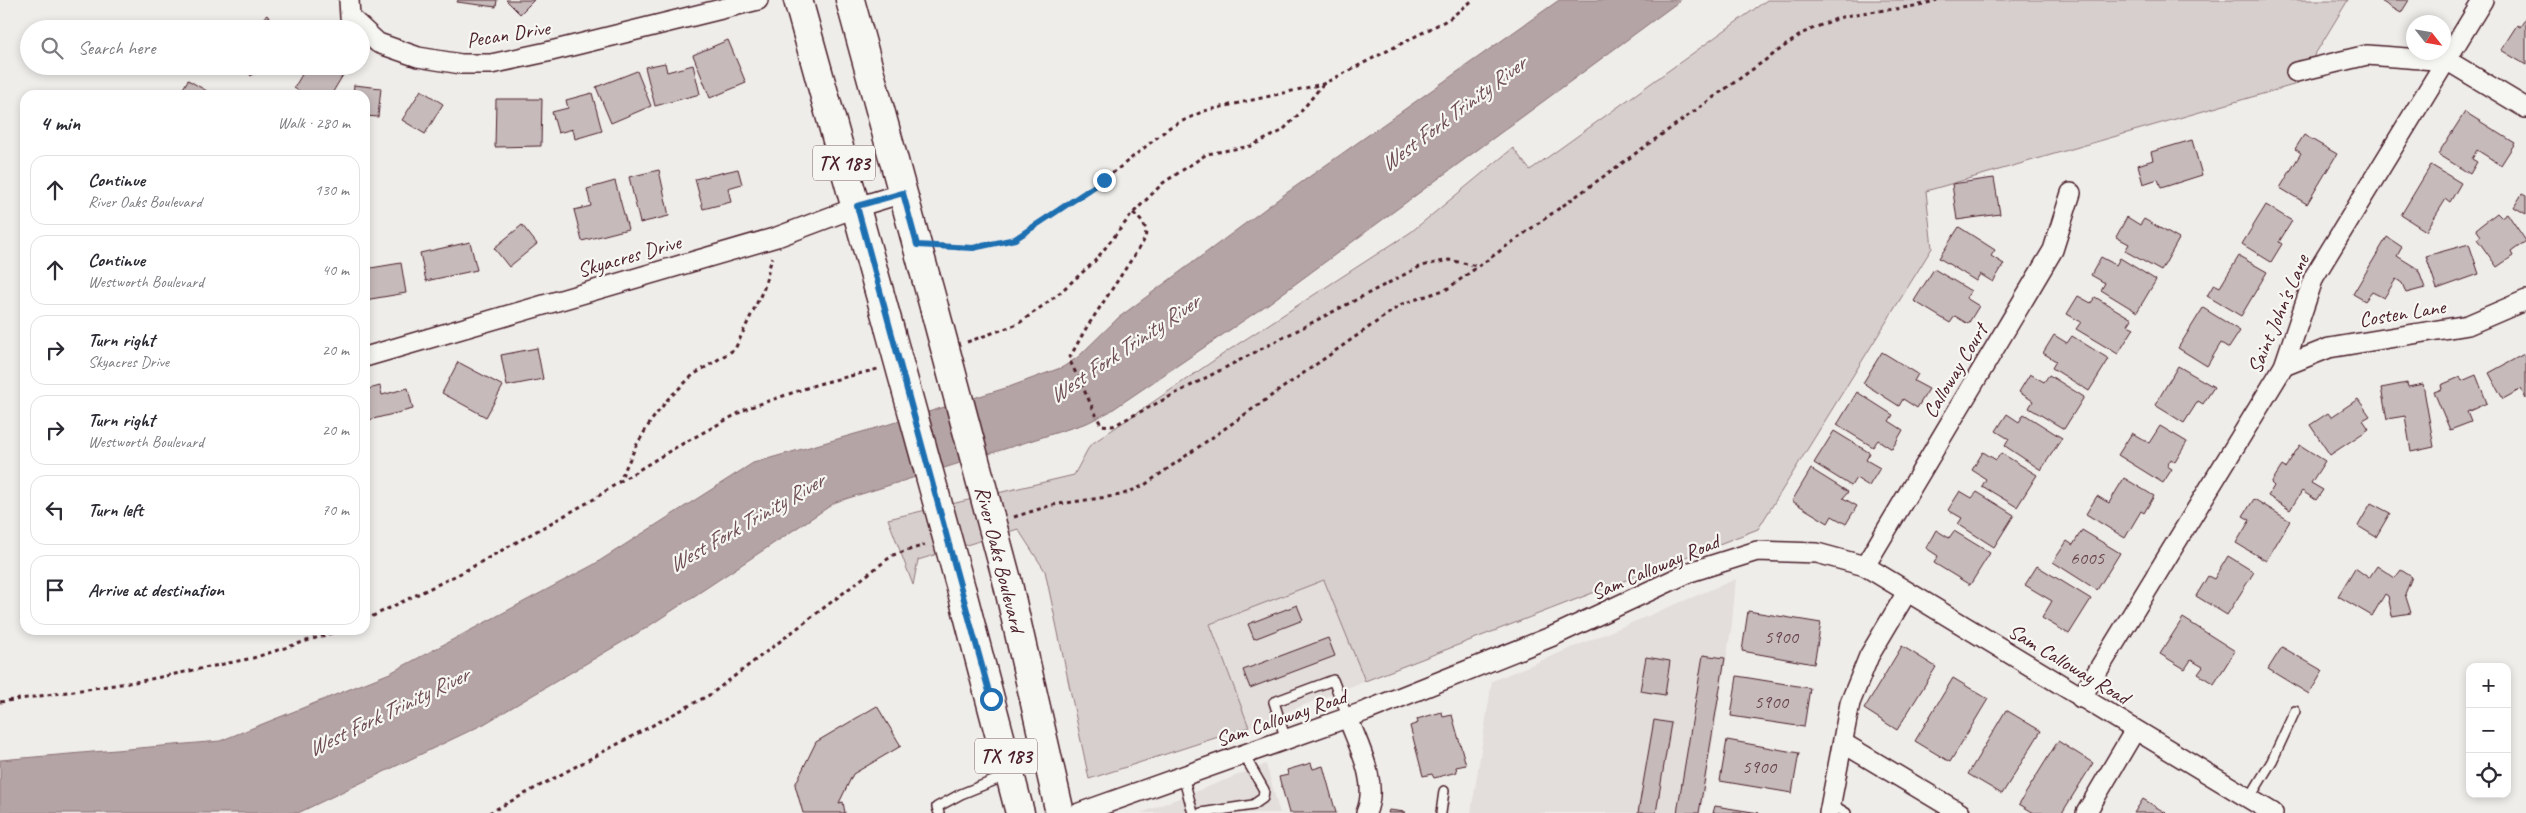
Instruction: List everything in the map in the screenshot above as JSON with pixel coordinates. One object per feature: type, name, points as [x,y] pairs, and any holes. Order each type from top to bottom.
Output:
[{"type":"main road","name":"TX 183","points":[[798,0],[857,206]]},
{"type":"main road","name":"TX 183","points":[[850,0],[917,245]]},
{"type":"main road","name":"River Oaks Boulevard","points":[[857,206],[1020,813]]},
{"type":"main road","name":"River Oaks Boulevard","points":[[917,245],[1007,580],[1060,813]]},
{"type":"street","name":"Pecan Drive","points":[[349,0],[350,17],[353,20]]},
{"type":"street","name":"Pecan Drive","points":[[370,36],[378,43],[418,57],[461,64],[491,64],[758,0]]},
{"type":"street","name":"Saint John's Lane","points":[[2081,698],[2284,366],[2314,277],[2448,61],[2483,0]]},
{"type":"street","points":[[2296,72],[2367,56],[2448,61],[2526,108]]},
{"type":"street","name":"Skyacres Drive","points":[[370,356],[777,237],[857,206],[903,193]]},
{"type":"street","name":"Calloway Court","points":[[1865,566],[2053,250],[2071,193]]},
{"type":"street","name":"Costen Lane","points":[[2284,366],[2329,348],[2468,325],[2526,300]]},
{"type":"street","name":"Sam Calloway Road","points":[[1079,813],[1348,718],[1554,636],[1690,572],[1757,551],[1817,553],[1865,566],[2273,813]]},
{"type":"street","points":[[1835,810],[1850,703],[1869,656],[1907,592]]},
{"type":"street","points":[[1348,718],[1366,766],[1371,801],[1366,813]]},
{"type":"street","points":[[2086,813],[2135,730]]},
{"type":"street","points":[[1843,743],[1960,813]]},
{"type":"lane","points":[[1286,740],[1274,702],[1333,680],[1348,718]]},
{"type":"lane","points":[[2249,799],[2272,762],[2296,710]]},
{"type":"lane","points":[[1201,813],[1253,805],[1263,798],[1264,790],[1244,755]]},
{"type":"lane","points":[[940,813],[937,807],[960,794],[1010,774]]},
{"type":"lane","points":[[1183,776],[1193,813]]},
{"type":"lane","points":[[1441,813],[1444,792]]},
{"type":"path","points":[[917,245],[973,248],[1015,239],[1104,180],[1170,127],[1204,110],[1323,84],[1450,19],[1474,0]]},
{"type":"path","points":[[1006,520],[1052,505],[1121,495],[1143,486],[1402,304],[1447,288],[1802,33],[1842,17],[1885,9],[1918,7],[1937,0]]},
{"type":"path","points":[[966,343],[1018,324],[1056,296],[1094,262],[1133,213],[1163,184],[1207,154],[1251,146],[1282,130],[1299,114],[1323,84]]},
{"type":"path","points":[[1133,213],[1144,223],[1147,231],[1145,239],[1085,330],[1069,359],[1101,425],[1112,426],[1421,266],[1449,260],[1478,266]]},
{"type":"path","points":[[619,482],[646,429],[668,399],[693,375],[735,349],[764,288],[777,237]]},
{"type":"path","points":[[370,618],[463,572],[594,499],[673,448],[748,408],[818,384],[882,368]]},
{"type":"path","points":[[488,813],[711,694],[893,556],[931,544]]},
{"type":"path","points":[[0,702],[141,681],[253,658],[325,635]]},
{"type":"shaded area","points":[[1767,0],[2348,0],[2297,84],[1926,191],[1932,248],[1758,529],[1365,681],[1324,580],[1210,624],[1249,727],[1089,779],[1045,571],[1018,529],[918,560],[913,585],[888,519],[1074,475],[1090,445],[1235,346],[1411,232],[1513,148],[1530,170]]},
{"type":"shaded area","points":[[1736,579],[1732,624],[1701,813],[1471,813],[1492,681]]},
{"type":"shaded area","points":[[1324,580],[1365,681],[1249,727],[1210,624]]},
{"type":"shaded area","points":[[1266,764],[1280,813],[1141,813]]},
{"type":"water","name":"West Fork Trinity River","points":[[1559,0],[1681,0],[1268,304],[1109,412],[1087,423],[836,502],[646,628],[484,724],[298,813],[0,813],[0,760],[220,741],[390,673],[593,565],[753,463],[883,426],[1009,387],[1063,367],[1078,357],[1118,318],[1285,194]]},
{"type":"building","points":[[458,0],[497,0],[496,7],[457,2]]},
{"type":"building","points":[[506,0],[534,0],[520,14]]},
{"type":"building","points":[[2379,0],[2409,0],[2401,13]]},
{"type":"building","points":[[267,15],[271,20],[261,20]]},
{"type":"building","points":[[2526,18],[2526,65],[2501,50],[2517,25],[2520,27]]},
{"type":"building","points":[[728,40],[746,83],[710,98],[693,55]]},
{"type":"building","points":[[665,63],[667,72],[693,65],[700,94],[655,106],[645,67]]},
{"type":"building","points":[[637,71],[651,106],[611,123],[596,87]]},
{"type":"building","points":[[302,75],[343,75],[334,90],[297,90],[294,88]]},
{"type":"building","points":[[188,80],[205,90],[182,90]]},
{"type":"building","points":[[354,85],[381,88],[378,117],[370,116],[370,90],[354,90]]},
{"type":"building","points":[[421,90],[443,104],[425,134],[402,120]]},
{"type":"building","points":[[592,93],[602,131],[575,139],[573,129],[558,133],[552,112],[568,108],[566,100]]},
{"type":"building","points":[[496,99],[542,99],[541,146],[495,147]]},
{"type":"building","points":[[2465,112],[2515,143],[2501,165],[2477,150],[2472,159],[2477,162],[2470,174],[2438,154]]},
{"type":"building","points":[[2304,135],[2337,154],[2307,204],[2280,188],[2301,153],[2295,149]]},
{"type":"building","points":[[2192,140],[2202,175],[2161,188],[2158,179],[2143,184],[2138,165],[2153,160],[2151,152]]},
{"type":"building","points":[[2431,165],[2461,183],[2450,202],[2446,199],[2426,231],[2401,215]]},
{"type":"building","points":[[738,169],[742,184],[728,188],[731,202],[703,209],[695,179]]},
{"type":"building","points":[[659,170],[669,216],[640,223],[629,177]]},
{"type":"building","points":[[1994,178],[2000,214],[1957,220],[1952,184]]},
{"type":"building","points":[[615,181],[628,229],[582,241],[574,210],[591,206],[587,189]]},
{"type":"building","points":[[2522,194],[2526,196],[2526,214],[2514,207]]},
{"type":"building","points":[[2266,205],[2292,221],[2279,242],[2282,244],[2271,262],[2242,244]]},
{"type":"building","points":[[2497,213],[2501,217],[2507,213],[2526,241],[2511,252],[2513,256],[2497,267],[2477,239],[2481,236],[2476,229]]},
{"type":"building","points":[[2127,217],[2140,225],[2144,219],[2179,239],[2161,271],[2125,251],[2129,244],[2116,237]]},
{"type":"building","points":[[522,225],[537,244],[509,267],[494,248]]},
{"type":"building","points":[[1959,227],[1995,250],[1991,256],[2004,264],[1993,282],[1980,274],[1976,281],[1939,258]]},
{"type":"building","points":[[2387,237],[2402,247],[2397,256],[2418,269],[2425,288],[2406,293],[2402,283],[2396,279],[2384,298],[2372,292],[2365,301],[2353,294]]},
{"type":"building","points":[[470,242],[477,270],[426,281],[420,253]]},
{"type":"building","points":[[2469,244],[2479,274],[2437,289],[2426,256]]},
{"type":"building","points":[[2239,256],[2267,272],[2241,316],[2207,296],[2214,284],[2220,287]]},
{"type":"building","points":[[2101,257],[2116,265],[2120,258],[2156,280],[2137,312],[2101,290],[2105,283],[2091,275]]},
{"type":"building","points":[[401,263],[406,293],[370,299],[370,268]]},
{"type":"building","points":[[1934,269],[1971,291],[1966,298],[1979,306],[1968,324],[1955,316],[1950,323],[1914,301]]},
{"type":"building","points":[[2078,296],[2091,303],[2095,297],[2132,319],[2128,325],[2134,328],[2118,354],[2076,329],[2081,322],[2067,314]]},
{"type":"building","points":[[2203,308],[2240,331],[2229,348],[2221,343],[2207,366],[2178,348]]},
{"type":"building","points":[[2054,335],[2067,343],[2072,336],[2109,359],[2089,391],[2052,368],[2056,361],[2043,353]]},
{"type":"building","points":[[537,348],[543,379],[507,386],[501,355]]},
{"type":"building","points":[[1882,352],[1918,374],[1914,381],[1929,389],[1917,408],[1903,399],[1899,406],[1863,383]]},
{"type":"building","points":[[2524,354],[2526,357],[2526,399],[2521,389],[2503,399],[2489,373]]},
{"type":"building","points":[[458,362],[503,386],[486,417],[442,393]]},
{"type":"building","points":[[2178,366],[2214,387],[2203,404],[2198,401],[2184,423],[2155,405]]},
{"type":"building","points":[[2030,374],[2044,382],[2049,375],[2084,397],[2064,429],[2029,408],[2033,401],[2019,392]]},
{"type":"building","points":[[2476,375],[2487,403],[2467,412],[2471,422],[2450,430],[2434,392],[2442,389],[2441,385],[2460,377],[2462,381]]},
{"type":"building","points":[[2407,383],[2408,387],[2423,384],[2434,447],[2411,452],[2405,416],[2387,419],[2381,388]]},
{"type":"building","points":[[380,386],[382,395],[408,388],[413,409],[370,420],[370,389]]},
{"type":"building","points":[[1857,392],[1893,415],[1889,421],[1903,430],[1892,449],[1878,440],[1873,447],[1837,425]]},
{"type":"building","points":[[2358,399],[2370,416],[2363,420],[2369,429],[2330,455],[2310,425],[2328,413],[2331,417]]},
{"type":"building","points":[[2007,414],[2019,422],[2024,414],[2062,438],[2041,470],[2005,446],[2009,439],[1996,431]]},
{"type":"building","points":[[2160,426],[2187,442],[2175,462],[2171,459],[2167,466],[2172,469],[2163,483],[2118,455],[2132,433],[2149,443]]},
{"type":"building","points":[[1834,431],[1870,453],[1866,460],[1880,468],[1869,486],[1856,478],[1851,486],[1814,463]]},
{"type":"building","points":[[2300,445],[2325,461],[2311,483],[2323,490],[2316,500],[2302,491],[2290,510],[2268,496],[2274,486],[2271,483],[2282,466],[2285,468]]},
{"type":"building","points":[[1983,452],[1996,460],[2001,453],[2037,475],[2017,507],[1982,486],[1986,479],[1972,470]]},
{"type":"building","points":[[1811,469],[1848,492],[1843,498],[1857,506],[1846,524],[1832,516],[1828,523],[1792,501]]},
{"type":"building","points":[[2124,478],[2154,496],[2144,513],[2141,511],[2125,538],[2086,514],[2097,496],[2109,503]]},
{"type":"building","points":[[1960,491],[1972,498],[1977,492],[2014,515],[1994,547],[1958,524],[1962,518],[1948,510]]},
{"type":"building","points":[[2254,499],[2290,521],[2266,561],[2236,543],[2250,520],[2243,516]]},
{"type":"building","points":[[2371,503],[2390,513],[2376,537],[2358,526]]},
{"type":"building","points":[[1936,530],[1949,538],[1954,531],[1990,553],[1970,585],[1934,563],[1938,556],[1926,548]]},
{"type":"building","points":[[2082,530],[2120,553],[2097,590],[2053,562],[2067,541],[2073,545]]},
{"type":"building","points":[[2228,556],[2254,572],[2227,615],[2196,596],[2208,576],[2214,579]]},
{"type":"building","points":[[2037,566],[2091,599],[2069,634],[2042,618],[2052,601],[2025,585]]},
{"type":"building","points":[[2377,566],[2395,578],[2401,570],[2412,577],[2405,594],[2411,613],[2392,616],[2388,596],[2385,594],[2372,616],[2338,596],[2355,568],[2369,578]]},
{"type":"building","points":[[1297,605],[1303,620],[1254,639],[1248,624]]},
{"type":"building","points":[[1748,611],[1821,623],[1814,664],[1742,651]]},
{"type":"building","points":[[2183,618],[2235,651],[2214,684],[2198,674],[2203,667],[2191,660],[2185,669],[2160,654]]},
{"type":"building","points":[[1328,638],[1335,656],[1250,688],[1243,670]]},
{"type":"building","points":[[1902,646],[1936,667],[1897,730],[1864,709]]},
{"type":"building","points":[[2282,647],[2323,671],[2309,694],[2268,669]]},
{"type":"building","points":[[1703,655],[1725,658],[1699,813],[1677,813]]},
{"type":"building","points":[[1646,657],[1670,661],[1665,695],[1640,691]]},
{"type":"building","points":[[1737,676],[1810,688],[1804,727],[1731,716]]},
{"type":"building","points":[[1953,678],[1988,699],[1950,762],[1915,741]]},
{"type":"building","points":[[877,706],[901,746],[853,774],[839,803],[843,802],[845,813],[803,813],[795,785],[816,742]]},
{"type":"building","points":[[2006,710],[2041,731],[2002,794],[1968,774]]},
{"type":"building","points":[[1442,712],[1443,717],[1452,715],[1466,765],[1456,767],[1457,772],[1434,778],[1432,774],[1423,776],[1410,726],[1418,723],[1417,719]]},
{"type":"building","points":[[1654,720],[1671,723],[1656,813],[1638,813]]},
{"type":"building","points":[[1727,740],[1799,753],[1792,793],[1720,781]]},
{"type":"building","points":[[2058,741],[2093,763],[2062,813],[2034,813],[2019,804]]},
{"type":"building","points":[[1311,763],[1313,769],[1323,766],[1336,813],[1289,813],[1279,777],[1288,775],[1287,770]]},
{"type":"building","points":[[2143,799],[2166,813],[2134,813]]},
{"type":"building","points":[[1715,806],[1759,813],[1713,813]]},
{"type":"building","points":[[1389,810],[1405,812],[1405,813],[1388,813]]},
{"type":"route","points":[[991,699],[857,206],[903,193],[917,245],[973,248],[1015,239],[1104,180]]}]
